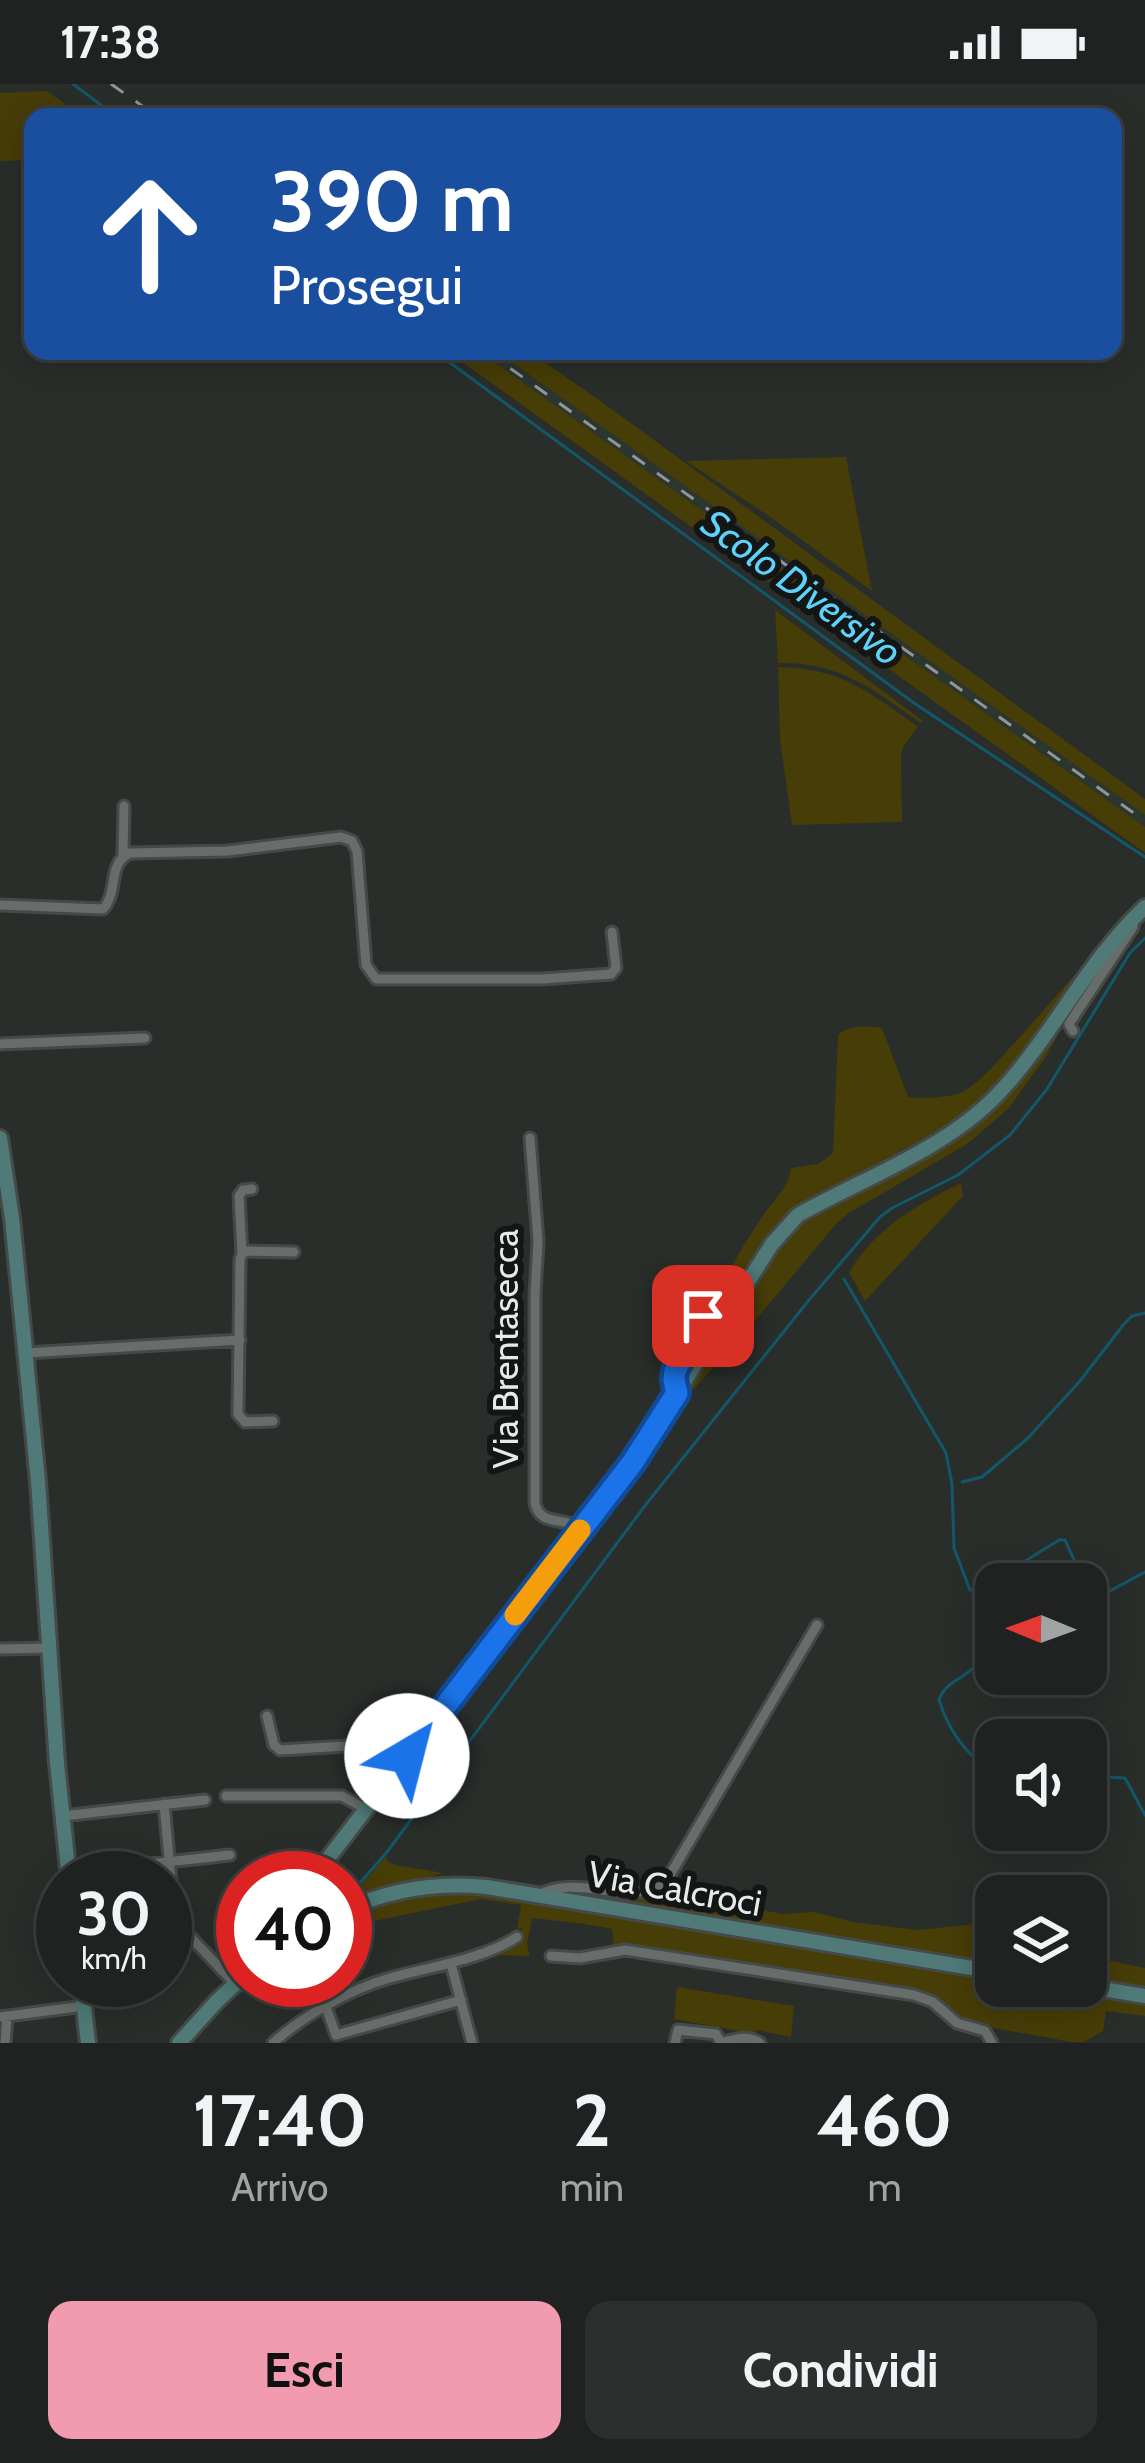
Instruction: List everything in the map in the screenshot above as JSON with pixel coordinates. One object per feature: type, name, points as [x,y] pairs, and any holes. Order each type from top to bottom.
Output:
[{"type":"main road","points":[[334,1851],[633,1462],[786,1226],[798,1215],[940,1140],[998,1094],[1139,912]]},
{"type":"main road","points":[[0,1138],[40,1505],[66,1851]]},
{"type":"main road","name":"Via Calcroci","points":[[372,1901],[444,1885],[487,1887],[975,1968]]},
{"type":"main road","points":[[1107,1990],[1145,1996]]},
{"type":"main road","points":[[179,2043],[216,2005]]},
{"type":"main road","points":[[84,2007],[88,2043]]},
{"type":"street","points":[[0,905],[103,908],[110,901],[117,862],[123,855],[124,806]]},
{"type":"street","points":[[123,855],[228,851],[349,838],[357,851],[366,965],[371,975],[382,980],[542,980],[614,973],[612,932]]},
{"type":"street","points":[[1073,1031],[1069,1024],[1139,912]]},
{"type":"street","points":[[0,1044],[145,1037]]},
{"type":"street","name":"Via Brentasecca","points":[[530,1138],[538,1260],[535,1503],[539,1515],[580,1529]]},
{"type":"street","points":[[252,1189],[239,1196],[238,1414],[245,1422],[273,1420]]},
{"type":"street","points":[[242,1254],[294,1252]]},
{"type":"street","points":[[677,1393],[675,1371],[703,1316]]},
{"type":"street","points":[[26,1353],[240,1340]]},
{"type":"street","points":[[539,1895],[565,1889],[650,1891],[664,1885],[817,1625]]},
{"type":"street","points":[[0,1649],[50,1648]]},
{"type":"street","points":[[267,1716],[274,1745],[280,1750],[394,1743],[412,1750]]},
{"type":"street","points":[[226,1796],[342,1796],[366,1809]]},
{"type":"street","points":[[62,1816],[205,1800]]},
{"type":"street","points":[[164,1804],[168,1851]]},
{"type":"street","points":[[372,1985],[451,1964],[517,1937]]},
{"type":"street","points":[[192,1941],[216,1961]]},
{"type":"street","points":[[551,1956],[580,1958],[625,1950],[914,1995],[933,2002],[957,2023],[979,2028],[992,2043]]},
{"type":"street","points":[[451,1964],[472,2043]]},
{"type":"street","points":[[273,2043],[326,2007],[336,2036],[461,2000]]},
{"type":"street","points":[[5,2043],[3,2017],[77,2007]]},
{"type":"street","points":[[675,2043],[680,2030],[716,2034],[720,2043],[744,2038],[760,2043]]},
{"type":"shaded area","points":[[47,91],[71,108],[24,108],[24,160],[0,161],[0,93]]},
{"type":"shaded area","points":[[460,360],[492,360],[1145,827],[1145,853]]},
{"type":"shaded area","points":[[492,360],[509,360],[1145,815],[1145,827]]},
{"type":"shaded area","points":[[509,360],[541,360],[602,402],[1145,799],[1145,815]]},
{"type":"shaded area","points":[[846,457],[872,591],[686,461]]},
{"type":"shaded area","points":[[775,610],[923,721],[838,673],[778,663]]},
{"type":"shaded area","points":[[778,667],[838,677],[918,727],[901,756],[902,822],[792,825],[780,739]]},
{"type":"shaded area","points":[[1107,940],[1011,1072],[968,1114],[797,1210],[680,1383],[679,1371],[718,1292],[784,1188],[791,1168],[818,1164],[833,1153],[838,1035],[853,1027],[882,1028],[908,1097],[959,1094],[992,1067]]},
{"type":"shaded area","points":[[1116,945],[1009,1108],[967,1144],[836,1224],[666,1419],[777,1243],[798,1218],[955,1138]]},
{"type":"shaded area","points":[[961,1183],[963,1196],[865,1301],[849,1272],[860,1256],[898,1219]]},
{"type":"shaded area","points":[[435,1739],[453,1750],[404,1815],[387,1802]]},
{"type":"shaded area","points":[[386,1856],[395,1865],[444,1873],[372,1894],[372,1872]]},
{"type":"shaded area","points":[[476,1890],[975,1974],[975,2007],[1107,2007],[1107,1995],[1145,2001],[1145,2016],[1106,2011],[1103,2031],[1084,2042],[1072,2042],[961,2022],[939,2003],[678,1952],[628,1945],[614,1948],[612,1929],[532,1918],[527,1944],[530,1956],[488,1955],[521,1942],[522,1928],[517,1929],[521,1905],[481,1899],[372,1923],[372,1907],[408,1894],[421,1898],[424,1892]]},
{"type":"shaded area","points":[[550,1892],[657,1899],[670,1894],[917,1930],[975,1924],[975,1959],[896,1951]]},
{"type":"shaded area","points":[[1107,1960],[1145,1968],[1145,1987],[1107,1981]]},
{"type":"shaded area","points":[[677,1987],[794,2006],[791,2037],[674,2019]]},
{"type":"waterway","name":"Scolo Diversivo","points":[[73,84],[105,108]]},
{"type":"waterway","name":"Scolo Diversivo","points":[[446,360],[914,703],[1145,857]]},
{"type":"waterway","points":[[372,1869],[647,1503],[809,1300],[880,1217],[958,1175],[1010,1135],[1047,1089],[1130,953],[1145,938]]},
{"type":"waterway","points":[[844,1279],[946,1453],[954,1548],[970,1590],[975,1590]]},
{"type":"waterway","points":[[962,1482],[982,1477],[1028,1438],[1124,1324],[1145,1313]]},
{"type":"waterway","points":[[1022,1563],[1059,1540],[1065,1540],[1075,1563]]},
{"type":"waterway","points":[[1107,1592],[1145,1572]]},
{"type":"waterway","points":[[973,1598],[983,1623],[984,1650],[975,1666],[939,1700],[960,1742],[975,1758]]},
{"type":"waterway","points":[[1107,1777],[1125,1778],[1145,1815]]},
{"type":"railway","points":[[111,84],[145,108]]},
{"type":"railway","points":[[499,360],[1145,821]]},
{"type":"slow traffic","points":[[515,1615],[580,1530]]},
{"type":"route","points":[[407,1756],[633,1462],[677,1393],[675,1371],[703,1316]]}]
